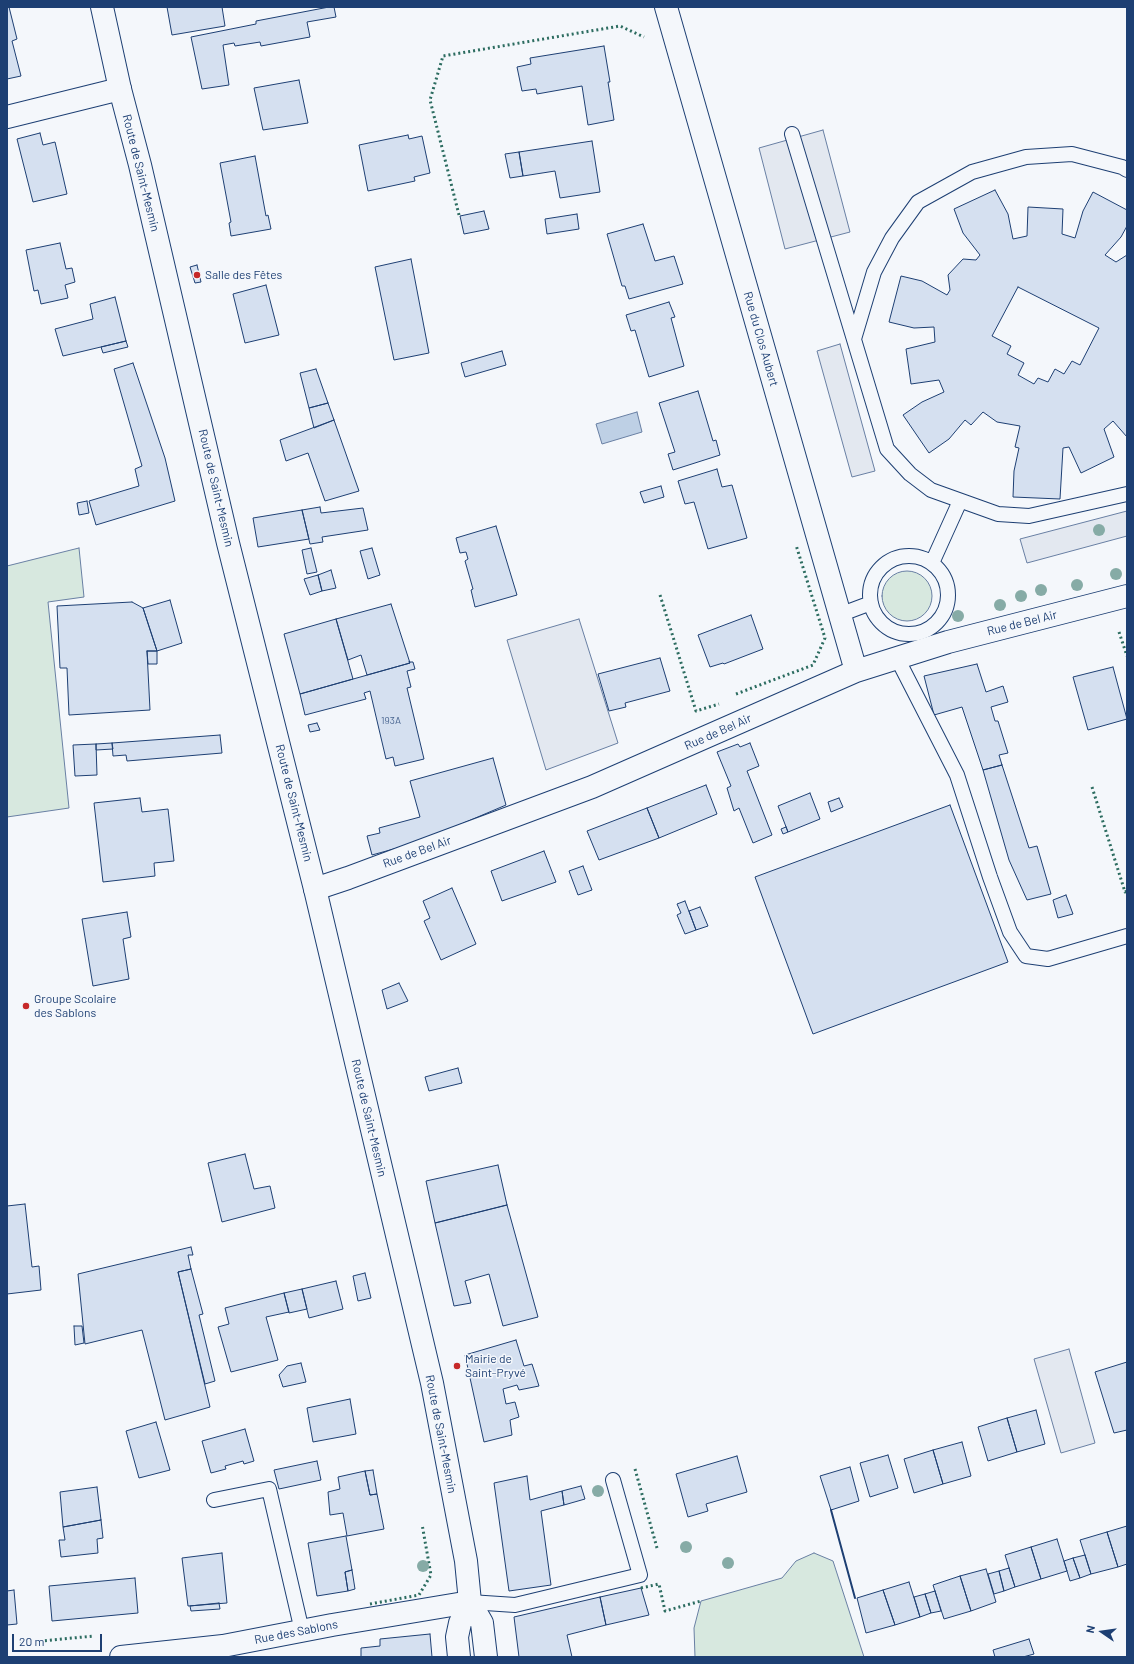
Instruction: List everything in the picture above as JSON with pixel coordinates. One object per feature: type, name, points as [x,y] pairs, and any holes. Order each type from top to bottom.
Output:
[{"type":"street","name":"Route de Saint-Mesmin","points":[[102,7],[120,89],[140,165],[228,543],[315,889],[432,1383],[466,1560],[470,1602],[482,1623],[486,1657]]},
{"type":"street","name":"Rue du Clos Aubert","points":[[666,7],[856,671]]},
{"type":"street","points":[[7,117],[120,89]]},
{"type":"street","name":"Rue de Bel Air","points":[[315,889],[592,787],[856,671],[897,658],[926,640],[1127,596]]},
{"type":"street","points":[[459,1657],[457,1637],[460,1623],[470,1602]]},
{"type":"street","name":"Rue des Sablons","points":[[122,1657],[223,1646],[470,1602]]},
{"type":"lane","points":[[792,134],[887,449],[910,474],[931,490],[960,502],[998,514],[1029,516],[1127,494]]},
{"type":"lane","points":[[854,339],[874,272],[892,238],[918,202],[972,172],[1026,157],[1072,154],[1122,167],[1127,170]]},
{"type":"lane","points":[[932,563],[960,502]]},
{"type":"lane","points":[[902,556],[916,556],[932,563],[942,574],[948,587],[948,602],[943,615],[932,627],[926,640],[920,633],[904,634],[886,627],[876,617],[871,603],[870,590],[874,576],[880,568],[891,560],[902,556]]},
{"type":"lane","points":[[839,615],[871,603]]},
{"type":"lane","points":[[897,658],[957,775],[990,877],[1010,932],[1026,956],[1048,959],[1127,936]]},
{"type":"lane","points":[[470,1602],[515,1605],[640,1574],[613,1480]]},
{"type":"lane","points":[[214,1500],[268,1489],[302,1631]]},
{"type":"shaded area","points":[[823,130],[850,232],[785,249],[759,148]]},
{"type":"shaded area","points":[[840,344],[875,471],[852,477],[817,351]]},
{"type":"shaded area","points":[[1127,511],[1127,536],[1027,563],[1020,539]]},
{"type":"shaded area","points":[[79,548],[84,597],[48,602],[69,808],[7,817],[7,566]]},
{"type":"shaded area","points":[[902,571],[912,571],[925,578],[932,591],[932,601],[925,614],[912,621],[902,621],[893,617],[886,610],[882,601],[882,591],[886,582],[893,575]]},
{"type":"shaded area","points":[[579,619],[618,743],[546,770],[507,640]]},
{"type":"shaded area","points":[[1069,1349],[1095,1443],[1061,1453],[1034,1359]]},
{"type":"shaded area","points":[[814,1553],[833,1561],[864,1657],[695,1657],[694,1628],[701,1601],[782,1578],[796,1561]]},
{"type":"water","points":[[637,412],[642,432],[602,444],[596,424]]},
{"type":"building","points":[[7,7],[9,7],[17,39],[12,41],[21,76],[7,79]]},
{"type":"building","points":[[167,7],[222,7],[225,26],[172,35]]},
{"type":"building","points":[[334,7],[336,17],[307,22],[310,37],[261,46],[260,42],[235,46],[234,43],[223,45],[229,85],[202,89],[191,37],[256,24],[256,21]]},
{"type":"building","points":[[604,46],[614,120],[588,125],[582,86],[537,94],[536,89],[522,91],[517,67],[531,64],[530,58]]},
{"type":"building","points":[[299,80],[308,123],[263,130],[254,88]]},
{"type":"building","points":[[40,133],[43,145],[55,142],[67,194],[33,202],[17,139]]},
{"type":"building","points":[[408,135],[409,139],[422,136],[430,173],[414,177],[415,181],[368,191],[359,145]]},
{"type":"building","points":[[592,141],[600,192],[560,198],[555,171],[523,176],[519,152]]},
{"type":"building","points":[[519,152],[523,176],[510,178],[505,154]]},
{"type":"building","points":[[255,156],[266,216],[268,215],[271,229],[231,236],[229,223],[231,222],[220,163]]},
{"type":"building","points":[[995,190],[1008,214],[1013,239],[1027,236],[1028,207],[1063,209],[1062,234],[1075,238],[1083,211],[1093,192],[1127,210],[1127,226],[1121,237],[1105,255],[1116,262],[1127,255],[1127,437],[1113,421],[1104,429],[1114,457],[1081,473],[1069,447],[1063,448],[1060,499],[1013,497],[1014,471],[1019,448],[1015,447],[1020,426],[997,422],[983,412],[971,425],[965,420],[949,439],[929,453],[903,415],[922,402],[944,392],[939,380],[911,384],[906,349],[935,342],[934,327],[914,328],[889,322],[901,276],[922,281],[947,295],[950,290],[948,275],[963,259],[976,260],[980,255],[963,233],[954,209]],"holes":[[[1018,287],[1099,328],[1080,365],[1072,361],[1064,374],[1055,369],[1048,382],[1038,378],[1034,384],[1018,375],[1024,363],[1007,354],[1011,346],[992,336]]]},
{"type":"building","points":[[484,211],[489,229],[464,234],[460,216]]},
{"type":"building","points":[[577,214],[579,229],[547,234],[545,219]]},
{"type":"building","points":[[643,224],[655,261],[674,256],[683,284],[629,299],[625,286],[622,286],[607,234]]},
{"type":"building","points":[[60,243],[66,269],[72,268],[75,282],[65,285],[68,298],[41,304],[38,290],[34,291],[26,250]]},
{"type":"building","points":[[411,259],[429,353],[394,360],[375,267]]},
{"type":"building","points":[[197,265],[201,282],[195,283],[190,267]]},
{"type":"building","points":[[266,285],[279,335],[245,343],[233,294]]},
{"type":"building","points":[[115,297],[126,341],[63,356],[55,329],[93,319],[90,304]]},
{"type":"building","points":[[669,302],[675,317],[671,318],[684,366],[649,377],[635,330],[631,331],[626,315]]},
{"type":"building","points":[[126,341],[128,347],[103,353],[101,347]]},
{"type":"building","points":[[502,351],[506,365],[465,377],[461,363]]},
{"type":"building","points":[[133,363],[165,458],[175,501],[96,525],[89,501],[139,486],[135,469],[142,466],[114,369]]},
{"type":"building","points":[[316,369],[328,403],[309,408],[300,373]]},
{"type":"building","points":[[698,391],[713,441],[716,440],[720,455],[673,470],[668,454],[675,452],[659,403]]},
{"type":"building","points":[[328,403],[334,420],[314,428],[309,408]]},
{"type":"building","points":[[334,420],[359,491],[325,501],[308,453],[286,461],[280,440]]},
{"type":"building","points":[[717,469],[722,487],[732,485],[747,538],[708,549],[694,502],[685,504],[678,481]]},
{"type":"building","points":[[661,486],[664,497],[644,503],[640,492]]},
{"type":"building","points":[[87,501],[89,513],[79,515],[77,503]]},
{"type":"building","points":[[320,507],[321,513],[363,508],[368,530],[322,537],[323,542],[310,544],[302,510]]},
{"type":"building","points":[[302,510],[309,539],[258,547],[253,518]]},
{"type":"building","points":[[496,526],[517,595],[475,607],[471,590],[473,589],[465,561],[468,559],[466,552],[460,553],[456,538]]},
{"type":"building","points":[[311,548],[317,572],[307,574],[302,550]]},
{"type":"building","points":[[372,548],[380,575],[368,579],[360,551]]},
{"type":"building","points":[[331,570],[336,588],[322,591],[318,575]]},
{"type":"building","points":[[318,575],[322,591],[310,595],[304,579]]},
{"type":"building","points":[[170,600],[182,643],[157,651],[143,608]]},
{"type":"building","points":[[132,602],[143,608],[157,651],[147,651],[150,710],[69,715],[67,668],[60,668],[57,606]]},
{"type":"building","points":[[391,604],[410,663],[367,675],[361,655],[348,660],[336,619]]},
{"type":"building","points":[[751,615],[763,649],[724,664],[710,667],[698,635]]},
{"type":"building","points":[[336,619],[353,679],[300,694],[284,634]]},
{"type":"building","points":[[147,651],[157,651],[157,664],[148,664]]},
{"type":"building","points":[[660,658],[670,691],[625,703],[626,707],[609,711],[598,674]]},
{"type":"building","points":[[409,662],[413,662],[415,669],[407,671],[411,687],[407,688],[424,759],[395,766],[393,757],[386,759],[370,691],[364,693],[366,699],[305,715],[300,694],[410,663]]},
{"type":"building","points":[[977,664],[986,692],[1003,686],[1008,702],[991,707],[995,721],[998,721],[1008,753],[999,755],[1002,765],[983,770],[962,707],[934,715],[924,676]]},
{"type":"building","points":[[1113,667],[1127,719],[1088,730],[1073,677]]},
{"type":"building","points":[[317,723],[320,730],[310,732],[308,725]]},
{"type":"building","points":[[220,735],[222,753],[127,761],[126,755],[113,756],[112,743]]},
{"type":"building","points":[[112,743],[113,749],[96,750],[96,744]]},
{"type":"building","points":[[750,743],[759,766],[747,771],[772,835],[753,843],[739,808],[734,811],[727,788],[731,786],[717,752],[738,744],[740,747]]},
{"type":"building","points":[[96,744],[97,775],[75,776],[73,745]]},
{"type":"building","points":[[493,758],[506,805],[419,842],[372,855],[367,836],[380,833],[379,828],[420,817],[410,781]]},
{"type":"building","points":[[1002,765],[1029,848],[1037,846],[1051,894],[1027,900],[1009,860],[983,770]]},
{"type":"building","points":[[706,785],[717,814],[659,838],[647,808]]},
{"type":"building","points":[[810,793],[820,819],[788,832],[778,806]]},
{"type":"building","points":[[140,798],[142,812],[168,809],[174,861],[154,863],[155,876],[103,882],[94,803]]},
{"type":"building","points":[[839,798],[843,807],[831,812],[828,802]]},
{"type":"building","points":[[950,805],[1008,962],[813,1034],[755,877]]},
{"type":"building","points":[[647,808],[659,838],[599,860],[587,831]]},
{"type":"building","points":[[786,827],[788,832],[783,834],[781,829]]},
{"type":"building","points":[[544,851],[556,882],[502,901],[491,871]]},
{"type":"building","points":[[583,866],[592,890],[578,895],[569,871]]},
{"type":"building","points":[[452,888],[476,944],[441,960],[424,921],[430,918],[423,901]]},
{"type":"building","points":[[1066,895],[1073,914],[1058,918],[1053,900]]},
{"type":"building","points":[[685,901],[696,930],[685,934],[677,915],[681,913],[677,904]]},
{"type":"building","points":[[700,907],[708,926],[696,930],[689,911]]},
{"type":"building","points":[[127,912],[131,937],[123,939],[129,979],[93,986],[82,919]]},
{"type":"building","points":[[399,983],[408,1001],[387,1009],[382,990]]},
{"type":"building","points":[[458,1068],[462,1083],[429,1091],[425,1077]]},
{"type":"building","points":[[245,1154],[254,1189],[270,1186],[275,1208],[222,1222],[208,1163]]},
{"type":"building","points":[[498,1165],[507,1205],[435,1223],[426,1181]]},
{"type":"building","points":[[25,1204],[32,1267],[39,1266],[41,1290],[7,1294],[7,1206]]},
{"type":"building","points":[[507,1205],[538,1317],[503,1326],[489,1274],[465,1281],[471,1303],[454,1306],[435,1223]]},
{"type":"building","points":[[191,1247],[193,1255],[188,1255],[191,1269],[178,1272],[210,1407],[165,1420],[142,1330],[85,1344],[78,1274]]},
{"type":"building","points":[[191,1269],[203,1314],[199,1315],[215,1381],[205,1384],[178,1272]]},
{"type":"building","points":[[365,1273],[371,1298],[358,1301],[353,1276]]},
{"type":"building","points":[[336,1281],[343,1309],[309,1318],[302,1289]]},
{"type":"building","points":[[302,1289],[307,1309],[289,1313],[284,1293]]},
{"type":"building","points":[[284,1293],[289,1312],[266,1317],[278,1360],[231,1372],[218,1327],[229,1324],[225,1308]]},
{"type":"building","points":[[74,1326],[82,1326],[84,1343],[75,1345]]},
{"type":"building","points":[[516,1340],[524,1366],[532,1364],[539,1386],[519,1390],[517,1385],[503,1389],[506,1404],[515,1402],[519,1417],[510,1420],[512,1435],[484,1442],[465,1355]]},
{"type":"building","points":[[1127,1362],[1127,1430],[1114,1433],[1095,1372]]},
{"type":"building","points":[[301,1363],[306,1382],[283,1387],[279,1375],[287,1366]]},
{"type":"building","points":[[350,1399],[356,1434],[313,1442],[307,1408]]},
{"type":"building","points":[[1036,1410],[1045,1444],[1017,1452],[1007,1418]]},
{"type":"building","points":[[1007,1418],[1017,1452],[988,1461],[978,1427]]},
{"type":"building","points":[[156,1422],[170,1470],[139,1478],[126,1431]]},
{"type":"building","points":[[245,1429],[254,1461],[244,1464],[243,1461],[225,1466],[226,1469],[211,1473],[202,1441]]},
{"type":"building","points":[[962,1442],[971,1476],[943,1484],[933,1450]]},
{"type":"building","points":[[933,1450],[943,1484],[914,1493],[904,1459]]},
{"type":"building","points":[[888,1455],[898,1488],[870,1497],[860,1463]]},
{"type":"building","points":[[737,1456],[747,1492],[706,1504],[708,1511],[688,1517],[676,1474]]},
{"type":"building","points":[[317,1461],[321,1480],[279,1489],[274,1470]]},
{"type":"building","points":[[850,1467],[859,1501],[831,1510],[820,1476]]},
{"type":"building","points":[[373,1470],[377,1494],[370,1495],[365,1471]]},
{"type":"building","points":[[365,1471],[370,1495],[377,1494],[384,1529],[347,1536],[343,1513],[330,1515],[328,1492],[340,1489],[338,1477]]},
{"type":"building","points":[[527,1476],[530,1500],[562,1491],[564,1505],[541,1511],[551,1585],[509,1591],[494,1483]]},
{"type":"building","points":[[581,1486],[585,1499],[564,1505],[562,1491]]},
{"type":"building","points":[[97,1487],[101,1520],[63,1527],[60,1492]]},
{"type":"building","points":[[101,1520],[103,1538],[97,1539],[98,1553],[61,1557],[59,1540],[65,1540],[63,1527]]},
{"type":"building","points":[[1127,1526],[1127,1564],[1118,1567],[1107,1532]]},
{"type":"building","points":[[1107,1532],[1118,1567],[1091,1574],[1080,1540]]},
{"type":"building","points":[[346,1536],[352,1570],[345,1572],[348,1591],[317,1596],[308,1543]]},
{"type":"building","points":[[1057,1539],[1067,1571],[1041,1579],[1031,1547]]},
{"type":"building","points":[[1031,1547],[1041,1579],[1015,1587],[1005,1555]]},
{"type":"building","points":[[222,1553],[227,1603],[188,1606],[182,1558]]},
{"type":"building","points":[[1085,1555],[1091,1574],[1080,1578],[1073,1558]]},
{"type":"building","points":[[1073,1558],[1080,1578],[1070,1581],[1064,1561]]},
{"type":"building","points":[[1009,1568],[1015,1587],[1004,1591],[999,1571]]},
{"type":"building","points":[[986,1569],[996,1602],[971,1611],[960,1576]]},
{"type":"building","points":[[352,1570],[355,1589],[348,1591],[345,1572]]},
{"type":"building","points":[[999,1571],[1004,1591],[994,1594],[988,1574]]},
{"type":"building","points":[[960,1576],[971,1611],[944,1619],[933,1585]]},
{"type":"building","points":[[135,1578],[138,1613],[52,1621],[49,1586]]},
{"type":"building","points":[[909,1582],[920,1617],[895,1625],[883,1590]]},
{"type":"building","points":[[641,1588],[649,1615],[606,1625],[600,1597]]},
{"type":"building","points":[[14,1590],[17,1624],[7,1625],[7,1591]]},
{"type":"building","points":[[883,1590],[895,1625],[866,1633],[857,1598]]},
{"type":"building","points":[[935,1591],[941,1611],[931,1613],[925,1594]]},
{"type":"building","points":[[925,1594],[931,1613],[920,1617],[914,1597]]},
{"type":"building","points":[[600,1597],[606,1625],[567,1635],[572,1657],[519,1657],[514,1617]]},
{"type":"building","points":[[219,1603],[220,1609],[191,1611],[190,1606]]},
{"type":"building","points":[[430,1634],[432,1657],[361,1657],[361,1648],[380,1646],[380,1639]]},
{"type":"building","points":[[1029,1639],[1034,1654],[1023,1657],[995,1657],[993,1650]]},
{"type":"hedge","points":[[459,215],[430,100],[443,56],[620,26],[644,37]]},
{"type":"hedge","points":[[736,694],[813,665],[825,638],[796,545]]},
{"type":"hedge","points":[[660,595],[696,711],[719,704]]},
{"type":"hedge","points":[[1119,632],[1127,656]]},
{"type":"hedge","points":[[1092,787],[1125,892],[1127,891]]},
{"type":"hedge","points":[[635,1469],[657,1548]]},
{"type":"hedge","points":[[370,1604],[419,1595],[431,1575],[422,1524]]},
{"type":"hedge","points":[[641,1588],[659,1584],[665,1611],[701,1601]]},
{"type":"hedge","points":[[20,1643],[94,1636]]},
{"type":"wall","points":[[831,1510],[855,1598]]},
{"type":"place","name":"Salle des Fêtes","points":[[197,275]]},
{"type":"place","name":"Groupe Scolaire des Sablons","points":[[26,1006]]},
{"type":"place","name":"Mairie de Saint-Pryvé","points":[[457,1366]]}]
